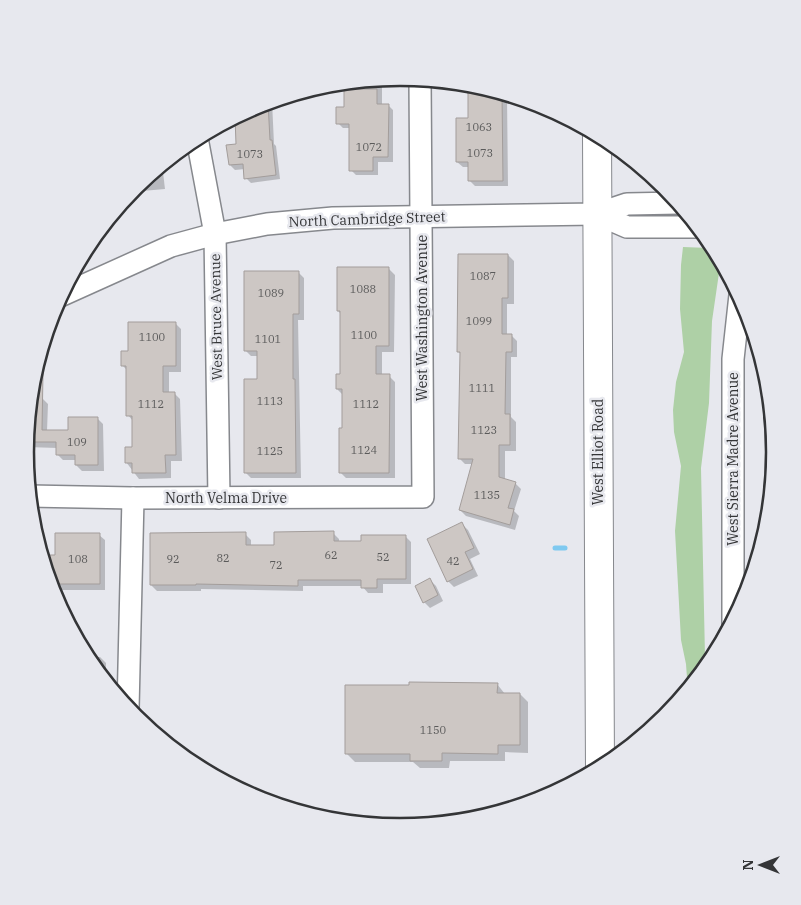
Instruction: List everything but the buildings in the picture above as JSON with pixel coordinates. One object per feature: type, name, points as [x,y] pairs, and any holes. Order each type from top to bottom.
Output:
[{"type":"main road","name":"West Elliot Road","points":[[597,143],[600,760]]},
{"type":"street","name":"West Washington Avenue","points":[[420,87],[423,497]]},
{"type":"street","name":"West Bruce Avenue","points":[[199,147],[215,234],[219,498]]},
{"type":"street","points":[[597,214],[627,204],[669,203]]},
{"type":"street","name":"North Cambridge Street","points":[[72,291],[171,246],[215,234],[267,224],[333,218],[597,214]]},
{"type":"street","points":[[597,214],[627,227],[689,227]]},
{"type":"street","name":"West Sierra Madre Avenue","points":[[733,606],[733,359],[738,310]]},
{"type":"street","name":"North Velma Drive","points":[[37,496],[133,498],[423,497]]},
{"type":"street","points":[[128,698],[133,498]]},
{"type":"green space","points":[[683,247],[704,248],[719,271],[712,321],[709,403],[701,468],[705,656],[689,679],[687,678],[681,640],[675,531],[681,466],[674,432],[673,410],[676,382],[684,352],[680,309]]},
{"type":"waterway","points":[[555,548],[565,548]]}]
